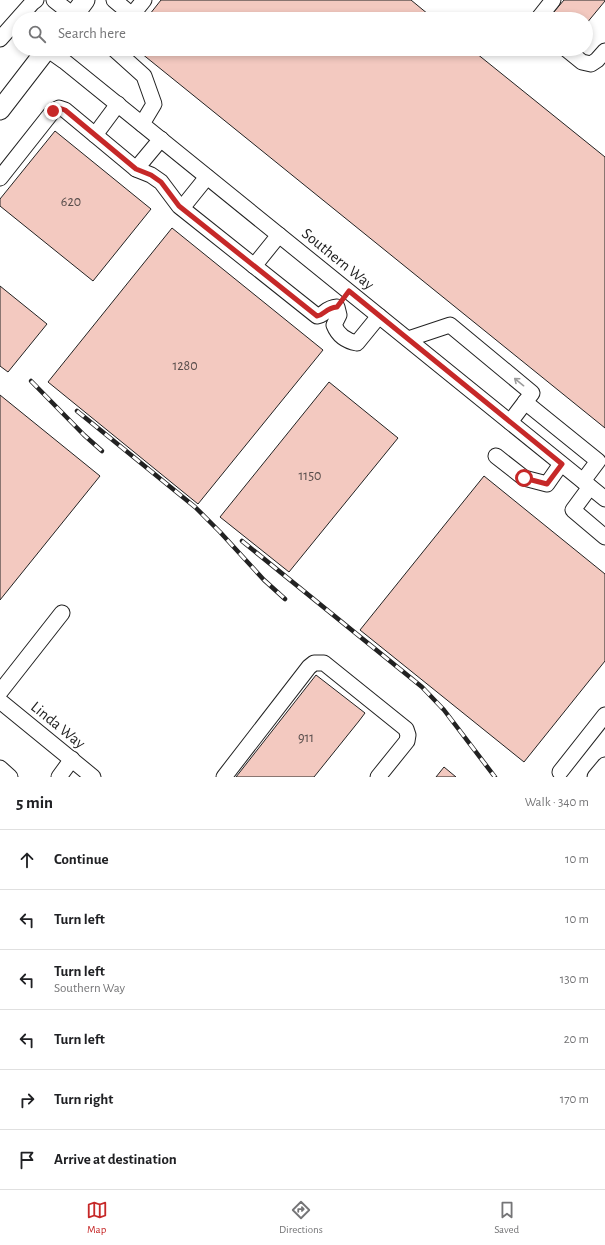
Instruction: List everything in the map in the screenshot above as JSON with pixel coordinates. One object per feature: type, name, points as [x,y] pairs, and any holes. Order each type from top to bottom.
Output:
[{"type":"main road","points":[[76,12],[85,0]]},
{"type":"main road","points":[[0,110],[42,56]]},
{"type":"street","points":[[26,12],[36,0]]},
{"type":"street","points":[[54,0],[67,12]]},
{"type":"street","points":[[114,0],[126,12]]},
{"type":"street","points":[[135,12],[144,0]]},
{"type":"street","points":[[544,12],[554,0]]},
{"type":"street","points":[[0,39],[12,31]]},
{"type":"street","points":[[575,56],[582,62],[591,64],[598,60],[605,51]]},
{"type":"street","name":"Southern Way","points":[[57,56],[605,499]]},
{"type":"street","points":[[122,56],[144,76],[154,104],[142,124]]},
{"type":"street","points":[[95,134],[118,104]]},
{"type":"street","points":[[1,173],[53,111],[59,108],[65,110],[136,169],[151,175],[161,182],[167,192],[182,208],[317,316],[320,316],[329,308],[337,307],[349,291]]},
{"type":"street","points":[[136,169],[160,139]]},
{"type":"street","points":[[182,208],[207,177]]},
{"type":"street","points":[[254,266],[279,235]]},
{"type":"street","points":[[337,307],[339,315],[334,326],[336,331],[348,342],[357,343],[379,316]]},
{"type":"street","points":[[408,339],[450,325],[532,393],[510,422]]},
{"type":"street","points":[[525,402],[598,461],[573,510],[605,537]]},
{"type":"street","points":[[496,456],[524,478],[547,484],[562,464]]},
{"type":"street","points":[[0,692],[62,614]]},
{"type":"street","points":[[224,777],[309,667],[314,663],[324,663],[406,729],[408,741],[378,777]]},
{"type":"street","name":"Linda Way","points":[[3,709],[93,777]]},
{"type":"street","points":[[560,772],[605,715]]},
{"type":"street","points":[[58,777],[72,760]]},
{"type":"street","points":[[595,777],[605,765]]},
{"type":"street","points":[[0,768],[10,777]]},
{"type":"building","points":[[161,0],[411,0],[426,12],[152,12]]},
{"type":"building","points":[[564,0],[605,0],[593,16],[593,12],[554,12]]},
{"type":"building","points":[[145,56],[480,56],[605,157],[605,428]]},
{"type":"building","points":[[55,131],[151,209],[93,281],[0,206],[0,199]]},
{"type":"building","points":[[172,228],[323,350],[198,504],[48,382]]},
{"type":"building","points":[[0,286],[47,324],[8,372],[0,366]]},
{"type":"building","points":[[329,382],[398,438],[289,572],[220,517]]},
{"type":"building","points":[[0,395],[100,476],[0,600]]},
{"type":"building","points":[[484,476],[605,574],[605,661],[524,762],[360,630]]},
{"type":"building","points":[[316,675],[365,713],[359,721],[314,777],[236,777]]},
{"type":"building","points":[[444,767],[456,777],[436,777]]},
{"type":"railway","points":[[31,381],[84,435],[102,451]]},
{"type":"railway","points":[[77,411],[195,507],[264,580],[285,599]]},
{"type":"railway","points":[[242,541],[422,687],[444,710],[495,777]]},
{"type":"route","points":[[53,111],[59,108],[65,110],[136,169],[151,175],[161,182],[179,206],[317,316],[320,316],[329,308],[337,307],[349,291],[562,464],[547,484],[524,478]]}]
